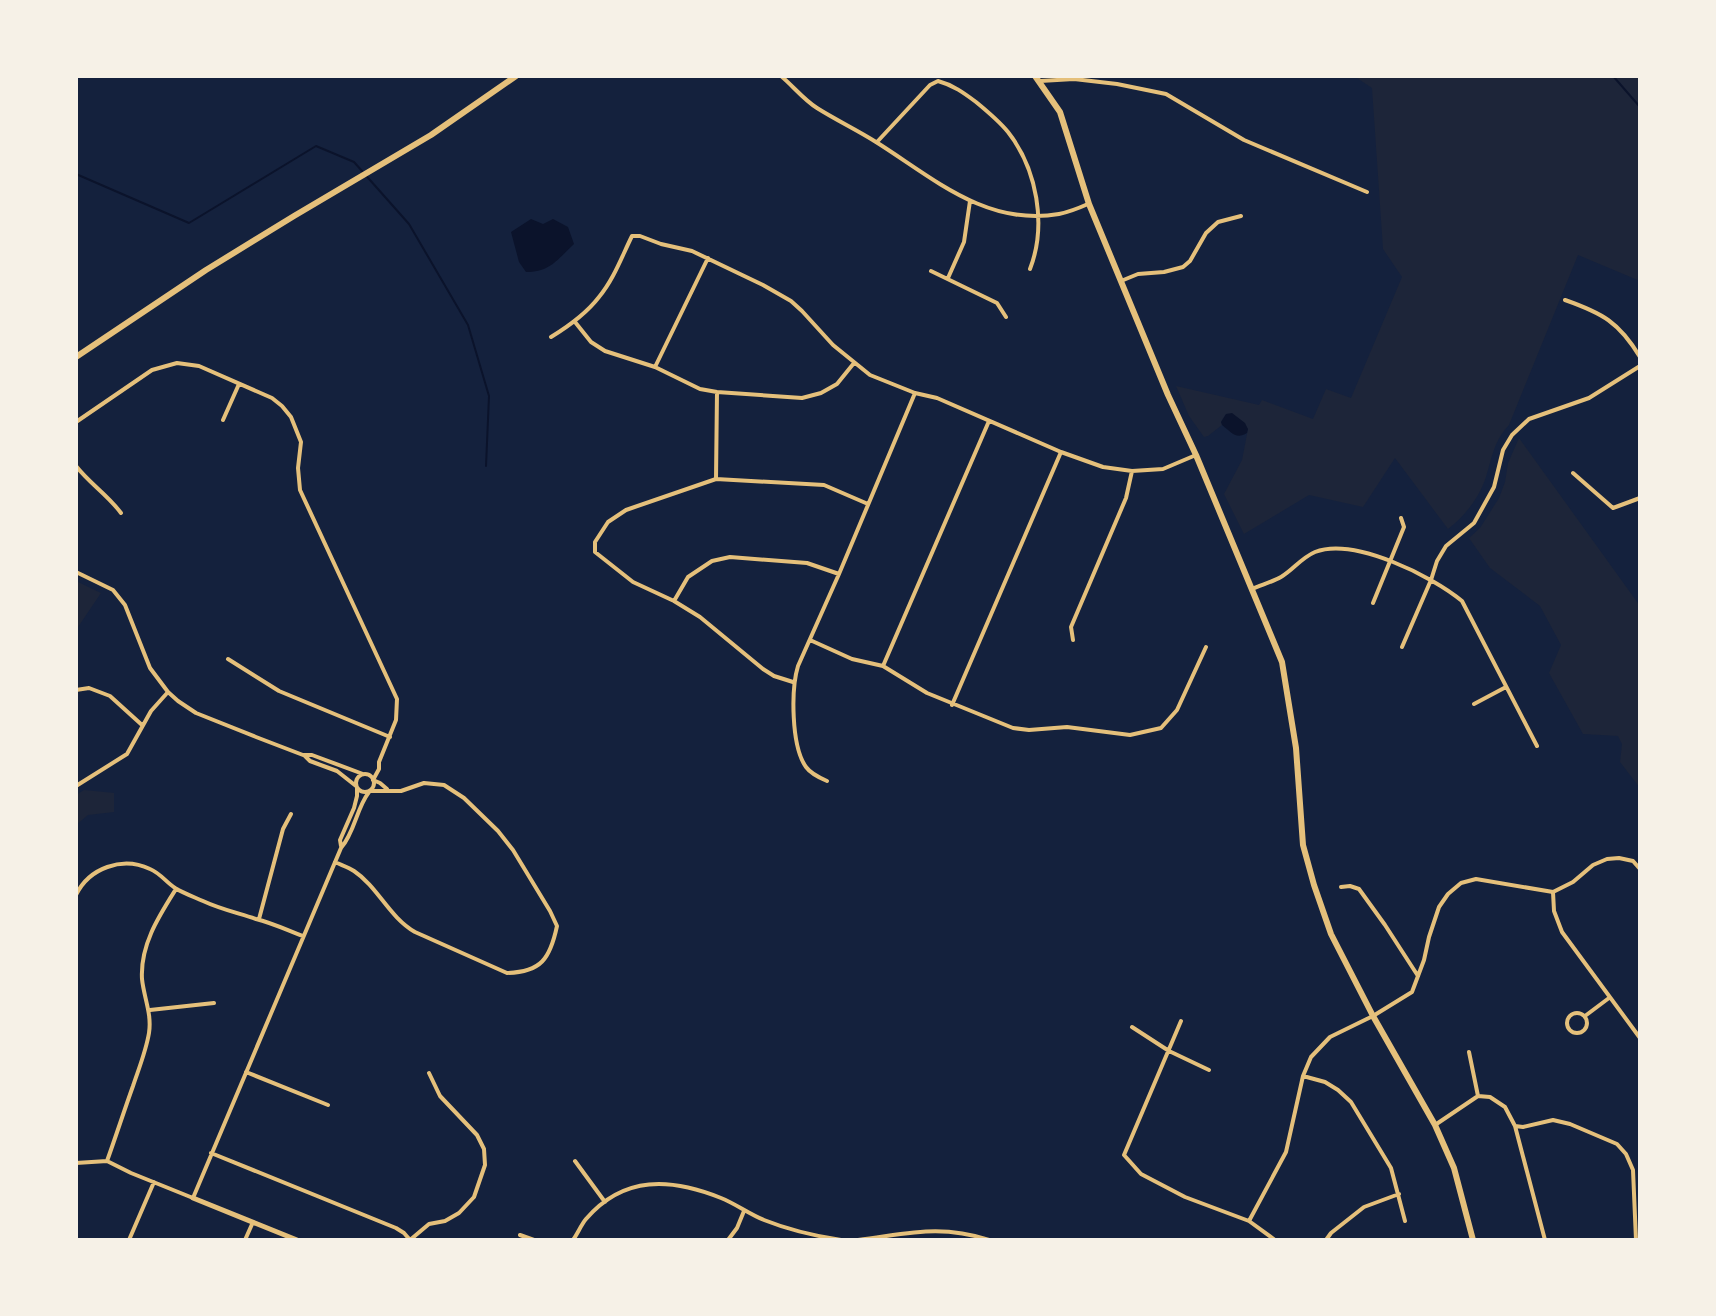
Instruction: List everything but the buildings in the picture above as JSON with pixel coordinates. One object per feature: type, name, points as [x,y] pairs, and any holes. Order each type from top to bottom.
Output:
[{"type":"main road","points":[[76,357],[206,270],[431,135],[516,76]]},
{"type":"main road","points":[[1038,79],[1060,112],[1089,204],[1282,662],[1296,748],[1303,845],[1331,934],[1435,1125],[1454,1168],[1473,1240]]},
{"type":"street","points":[[781,76],[815,107],[970,201],[1010,213],[1038,216],[1061,214],[1089,204]]},
{"type":"street","points":[[1038,79],[1117,84],[1166,94],[1244,140],[1367,192]]},
{"type":"street","points":[[877,142],[930,85],[938,81],[951,84],[988,111],[1008,131],[1021,152],[1031,178],[1037,201],[1039,237],[1030,269]]},
{"type":"street","points":[[948,278],[964,242],[970,201]]},
{"type":"street","points":[[1121,281],[1138,274],[1183,267],[1190,261],[1206,233],[1218,222],[1241,216]]},
{"type":"street","points":[[551,337],[575,322],[600,297],[632,236],[640,236],[692,251],[791,301],[833,345],[870,375],[915,393],[937,398],[1061,452],[1103,467],[1132,471],[1163,469],[1196,455]]},
{"type":"street","points":[[655,367],[708,258]]},
{"type":"street","points":[[931,271],[997,303],[1006,317]]},
{"type":"street","points":[[1565,300],[1611,321],[1631,342],[1640,357]]},
{"type":"street","points":[[575,322],[591,342],[605,351],[655,367],[700,389],[717,392],[802,398],[821,393],[837,384],[854,363]]},
{"type":"street","points":[[76,422],[152,370],[188,363],[272,398],[282,406],[297,428],[301,442],[298,468],[300,490],[397,699],[396,720],[379,762],[374,786],[362,801],[341,848],[193,1198]]},
{"type":"street","points":[[1402,647],[1437,561],[1446,546],[1474,523],[1494,487],[1503,450],[1512,435],[1529,419],[1589,398],[1640,366]]},
{"type":"street","points":[[223,420],[237,383]]},
{"type":"street","points":[[716,479],[717,392]]},
{"type":"street","points":[[827,781],[806,767],[799,751],[793,682],[915,393]]},
{"type":"street","points":[[883,666],[989,421]]},
{"type":"street","points":[[952,705],[1061,452]]},
{"type":"street","points":[[76,466],[121,513]]},
{"type":"street","points":[[1073,640],[1071,627],[1126,498],[1132,471]]},
{"type":"street","points":[[1573,473],[1613,508],[1640,498]]},
{"type":"street","points":[[793,682],[774,676],[700,617],[633,582],[595,552],[595,542],[608,522],[626,510],[716,479],[824,485],[868,504]]},
{"type":"street","points":[[1373,603],[1404,527],[1401,518]]},
{"type":"street","points":[[1252,589],[1282,577],[1298,562],[1316,552],[1336,548],[1361,551],[1431,580],[1462,601],[1537,746]]},
{"type":"street","points":[[674,601],[688,577],[712,561],[730,557],[807,563],[839,574]]},
{"type":"street","points":[[76,572],[113,590],[125,605],[150,668],[168,692],[196,713],[337,771],[362,792],[401,791],[424,783],[444,785],[464,798],[498,831],[532,880],[557,926],[553,944],[536,968],[523,973],[507,973],[404,926],[353,870],[335,862]]},
{"type":"street","points":[[810,640],[852,659],[883,666],[952,705],[1013,728],[1067,727],[1130,735],[1161,728],[1177,710],[1206,647]]},
{"type":"street","points":[[228,659],[279,691],[390,737]]},
{"type":"street","points":[[1474,704],[1506,687]]},
{"type":"street","points":[[76,690],[89,688],[110,696],[142,725]]},
{"type":"street","points":[[76,786],[127,754],[151,711],[168,692]]},
{"type":"street","points":[[303,755],[312,755],[364,774],[387,789]]},
{"type":"street","points":[[341,848],[340,840],[354,808],[358,777],[379,762]]},
{"type":"street","points":[[259,919],[283,829],[291,814]]},
{"type":"street","points":[[1249,1221],[1286,1152],[1303,1076],[1311,1057],[1330,1037],[1412,992],[1439,907],[1448,894],[1461,883],[1476,879],[1553,892],[1607,859],[1633,861],[1640,869]]},
{"type":"street","points":[[76,895],[91,875],[103,868],[131,864],[146,867],[176,889],[204,902],[303,936]]},
{"type":"street","points":[[1341,887],[1359,889],[1418,976]]},
{"type":"street","points":[[107,1161],[144,1056],[149,1031],[150,1010],[142,975],[144,954],[150,932],[176,889]]},
{"type":"street","points":[[1553,892],[1554,911],[1562,932],[1640,1038]]},
{"type":"street","points":[[1585,1016],[1609,998]]},
{"type":"street","points":[[150,1010],[214,1003]]},
{"type":"street","points":[[1572,1014],[1585,1016],[1585,1029],[1581,1032],[1571,1031],[1567,1022],[1572,1014]]},
{"type":"street","points":[[1181,1021],[1124,1155],[1141,1174],[1174,1191],[1249,1221],[1275,1240]]},
{"type":"street","points":[[1132,1027],[1169,1051],[1209,1070]]},
{"type":"street","points":[[1469,1052],[1478,1096]]},
{"type":"street","points":[[246,1072],[328,1105]]},
{"type":"street","points":[[211,1153],[396,1228],[410,1240],[429,1224],[445,1221],[459,1213],[474,1197],[485,1165],[484,1149],[477,1135],[440,1096],[429,1073]]},
{"type":"street","points":[[1303,1076],[1325,1082],[1351,1102],[1391,1168],[1405,1221]]},
{"type":"street","points":[[1435,1125],[1478,1096],[1490,1097],[1505,1107],[1515,1126],[1545,1240]]},
{"type":"street","points":[[1515,1126],[1553,1120],[1617,1144],[1626,1154],[1633,1170],[1636,1240]]},
{"type":"street","points":[[76,1163],[107,1161],[297,1240]]},
{"type":"street","points":[[575,1161],[605,1202]]},
{"type":"street","points":[[129,1240],[154,1182]]},
{"type":"street","points":[[573,1240],[586,1220],[605,1202],[637,1186],[657,1184],[678,1184],[725,1200],[781,1226],[841,1240]]},
{"type":"street","points":[[1326,1240],[1364,1207],[1399,1194]]},
{"type":"street","points":[[728,1240],[744,1211]]},
{"type":"street","points":[[245,1240],[253,1222]]},
{"type":"street","points":[[858,1240],[930,1230],[955,1231],[985,1239]]},
{"type":"street","points":[[520,1235],[534,1240]]},
{"type":"shaded area","points":[[1354,76],[1640,76],[1640,281],[1578,255],[1509,425],[1497,443],[1480,492],[1448,529],[1395,458],[1363,507],[1309,495],[1244,534],[1224,494],[1242,460],[1248,429],[1232,414],[1226,414],[1222,425],[1204,437],[1189,416],[1176,386],[1259,405],[1262,400],[1313,419],[1326,389],[1351,398],[1402,277],[1383,249],[1372,88]]},
{"type":"shaded area","points":[[531,219],[543,224],[553,219],[568,227],[574,244],[547,267],[526,272],[519,262],[511,232]]},
{"type":"shaded area","points":[[1232,413],[1245,423],[1247,433],[1237,435],[1222,425],[1226,414]]},
{"type":"shaded area","points":[[1519,438],[1640,606],[1640,788],[1620,762],[1622,744],[1618,736],[1583,734],[1549,673],[1561,645],[1540,606],[1490,568],[1469,538],[1480,528],[1499,498],[1508,463]]},
{"type":"shaded area","points":[[76,581],[101,593],[76,630]]},
{"type":"shaded area","points":[[84,790],[114,793],[114,812],[88,815],[76,825],[76,795]]},
{"type":"waterway","points":[[1613,76],[1640,107]]},
{"type":"waterway","points":[[76,174],[189,223],[316,146],[354,162],[409,224],[468,325],[489,396],[486,466]]}]
